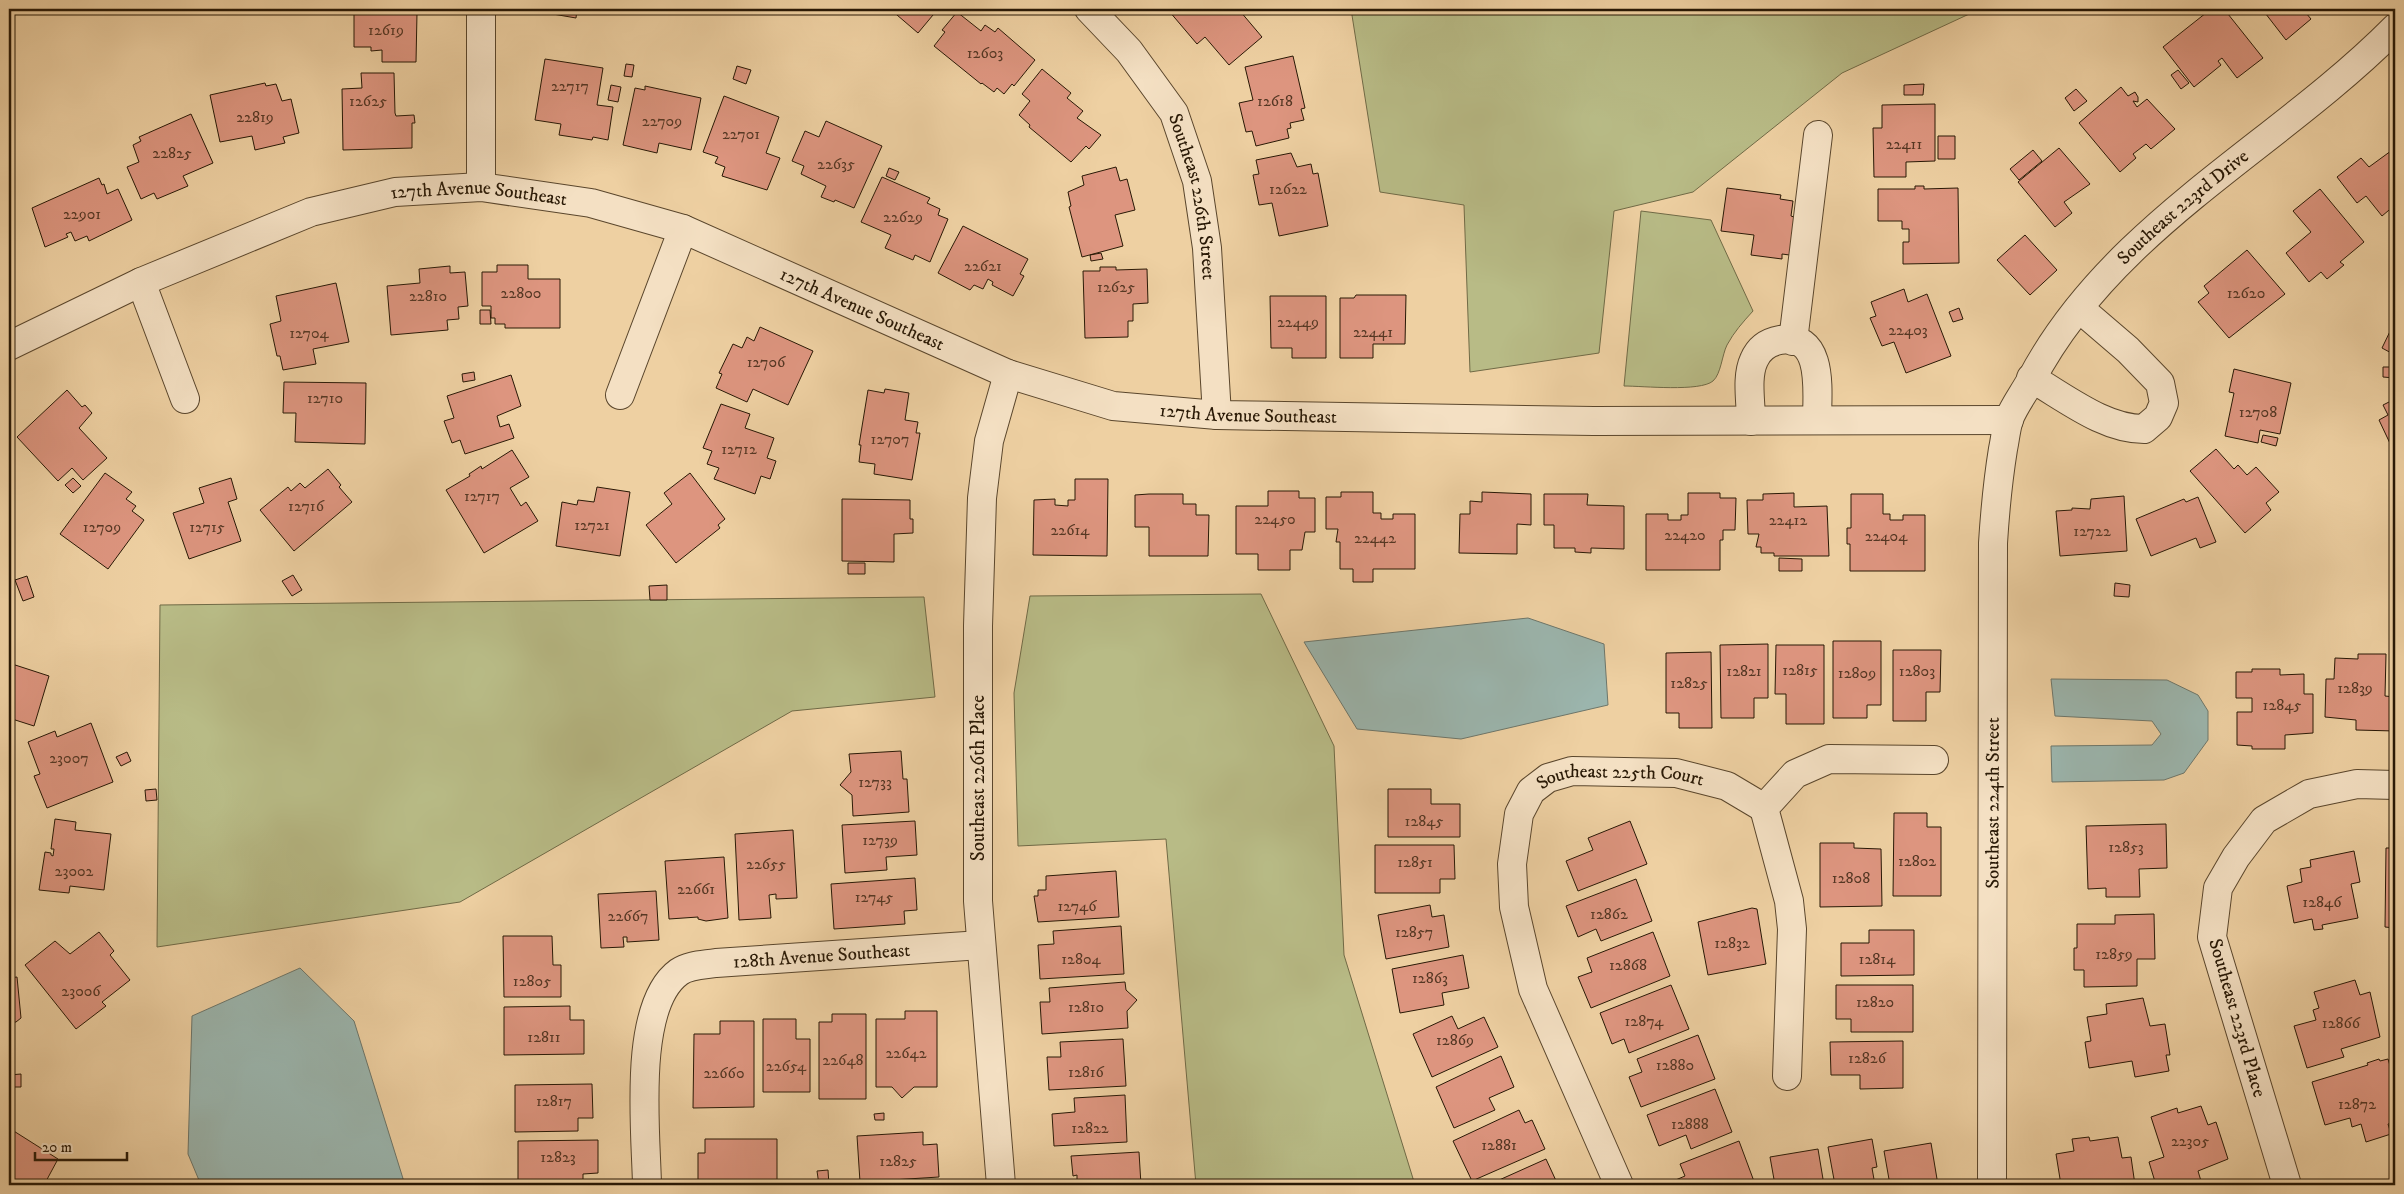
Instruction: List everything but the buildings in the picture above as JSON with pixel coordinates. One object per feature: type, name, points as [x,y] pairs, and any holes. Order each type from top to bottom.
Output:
[{"type":"street","points":[[481,9],[481,187]]},
{"type":"street","name":"Southeast 226th Street","points":[[1089,9],[1129,51],[1174,113],[1197,181],[1207,248],[1217,415]]},
{"type":"street","name":"Southeast 223rd Drive","points":[[2009,420],[2057,335],[2117,262],[2224,170],[2310,105],[2364,59],[2395,28]]},
{"type":"street","points":[[1793,341],[1818,135]]},
{"type":"street","name":"127th Avenue Southeast","points":[[9,346],[141,282],[311,212],[395,192],[481,187],[591,203],[683,229],[1008,374],[1112,406],[1217,415],[1594,421],[2009,420]]},
{"type":"street","points":[[620,395],[683,229]]},
{"type":"street","points":[[141,282],[184,399]]},
{"type":"street","points":[[2031,378],[2110,423],[2129,429],[2144,429],[2158,417],[2164,403],[2160,383],[2128,350],[2080,308]]},
{"type":"street","points":[[1751,421],[1751,372],[1754,359],[1761,348],[1772,342],[1785,339],[1808,349],[1815,360],[1818,373],[1818,420]]},
{"type":"street","name":"Southeast 226th Place","points":[[1000,1185],[978,901],[978,626],[982,498],[990,441],[1008,374]]},
{"type":"street","name":"Southeast 224th Street","points":[[1992,1185],[1993,543],[1996,488],[2009,420]]},
{"type":"street","points":[[1787,1076],[1792,928],[1789,901],[1764,808],[1795,774],[1829,759],[1934,760]]},
{"type":"street","name":"Southeast 225th Court","points":[[1619,1185],[1534,989],[1514,907],[1512,864],[1519,814],[1531,791],[1548,778],[1572,771],[1676,772],[1727,786],[1764,808]]},
{"type":"street","name":"Southeast 223rd Place","points":[[2286,1185],[2212,937],[2218,888],[2236,857],[2264,820],[2309,794],[2357,784],[2395,785]]},
{"type":"street","name":"128th Avenue Southeast","points":[[647,1185],[646,1047],[656,1001],[679,972],[692,967],[716,963],[981,944]]},
{"type":"green space","points":[[1351,9],[1980,9],[1842,73],[1693,192],[1614,211],[1599,353],[1470,372],[1464,205],[1380,192]]},
{"type":"green space","points":[[1641,211],[1711,220],[1753,311],[1727,345],[1716,378],[1706,384],[1684,387],[1624,386]]},
{"type":"green space","points":[[1261,594],[1334,746],[1344,955],[1415,1185],[1196,1185],[1166,839],[1018,846],[1014,693],[1030,596]]},
{"type":"green space","points":[[924,597],[935,697],[792,711],[460,902],[157,947],[160,605]]},
{"type":"water","points":[[1528,618],[1604,644],[1608,705],[1461,739],[1357,729],[1304,642]]},
{"type":"water","points":[[2051,679],[2167,680],[2198,695],[2208,711],[2208,740],[2184,773],[2164,780],[2052,782],[2051,746],[2152,745],[2161,734],[2152,721],[2055,716]]},
{"type":"water","points":[[300,968],[354,1021],[405,1185],[201,1185],[188,1154],[192,1016]]}]
